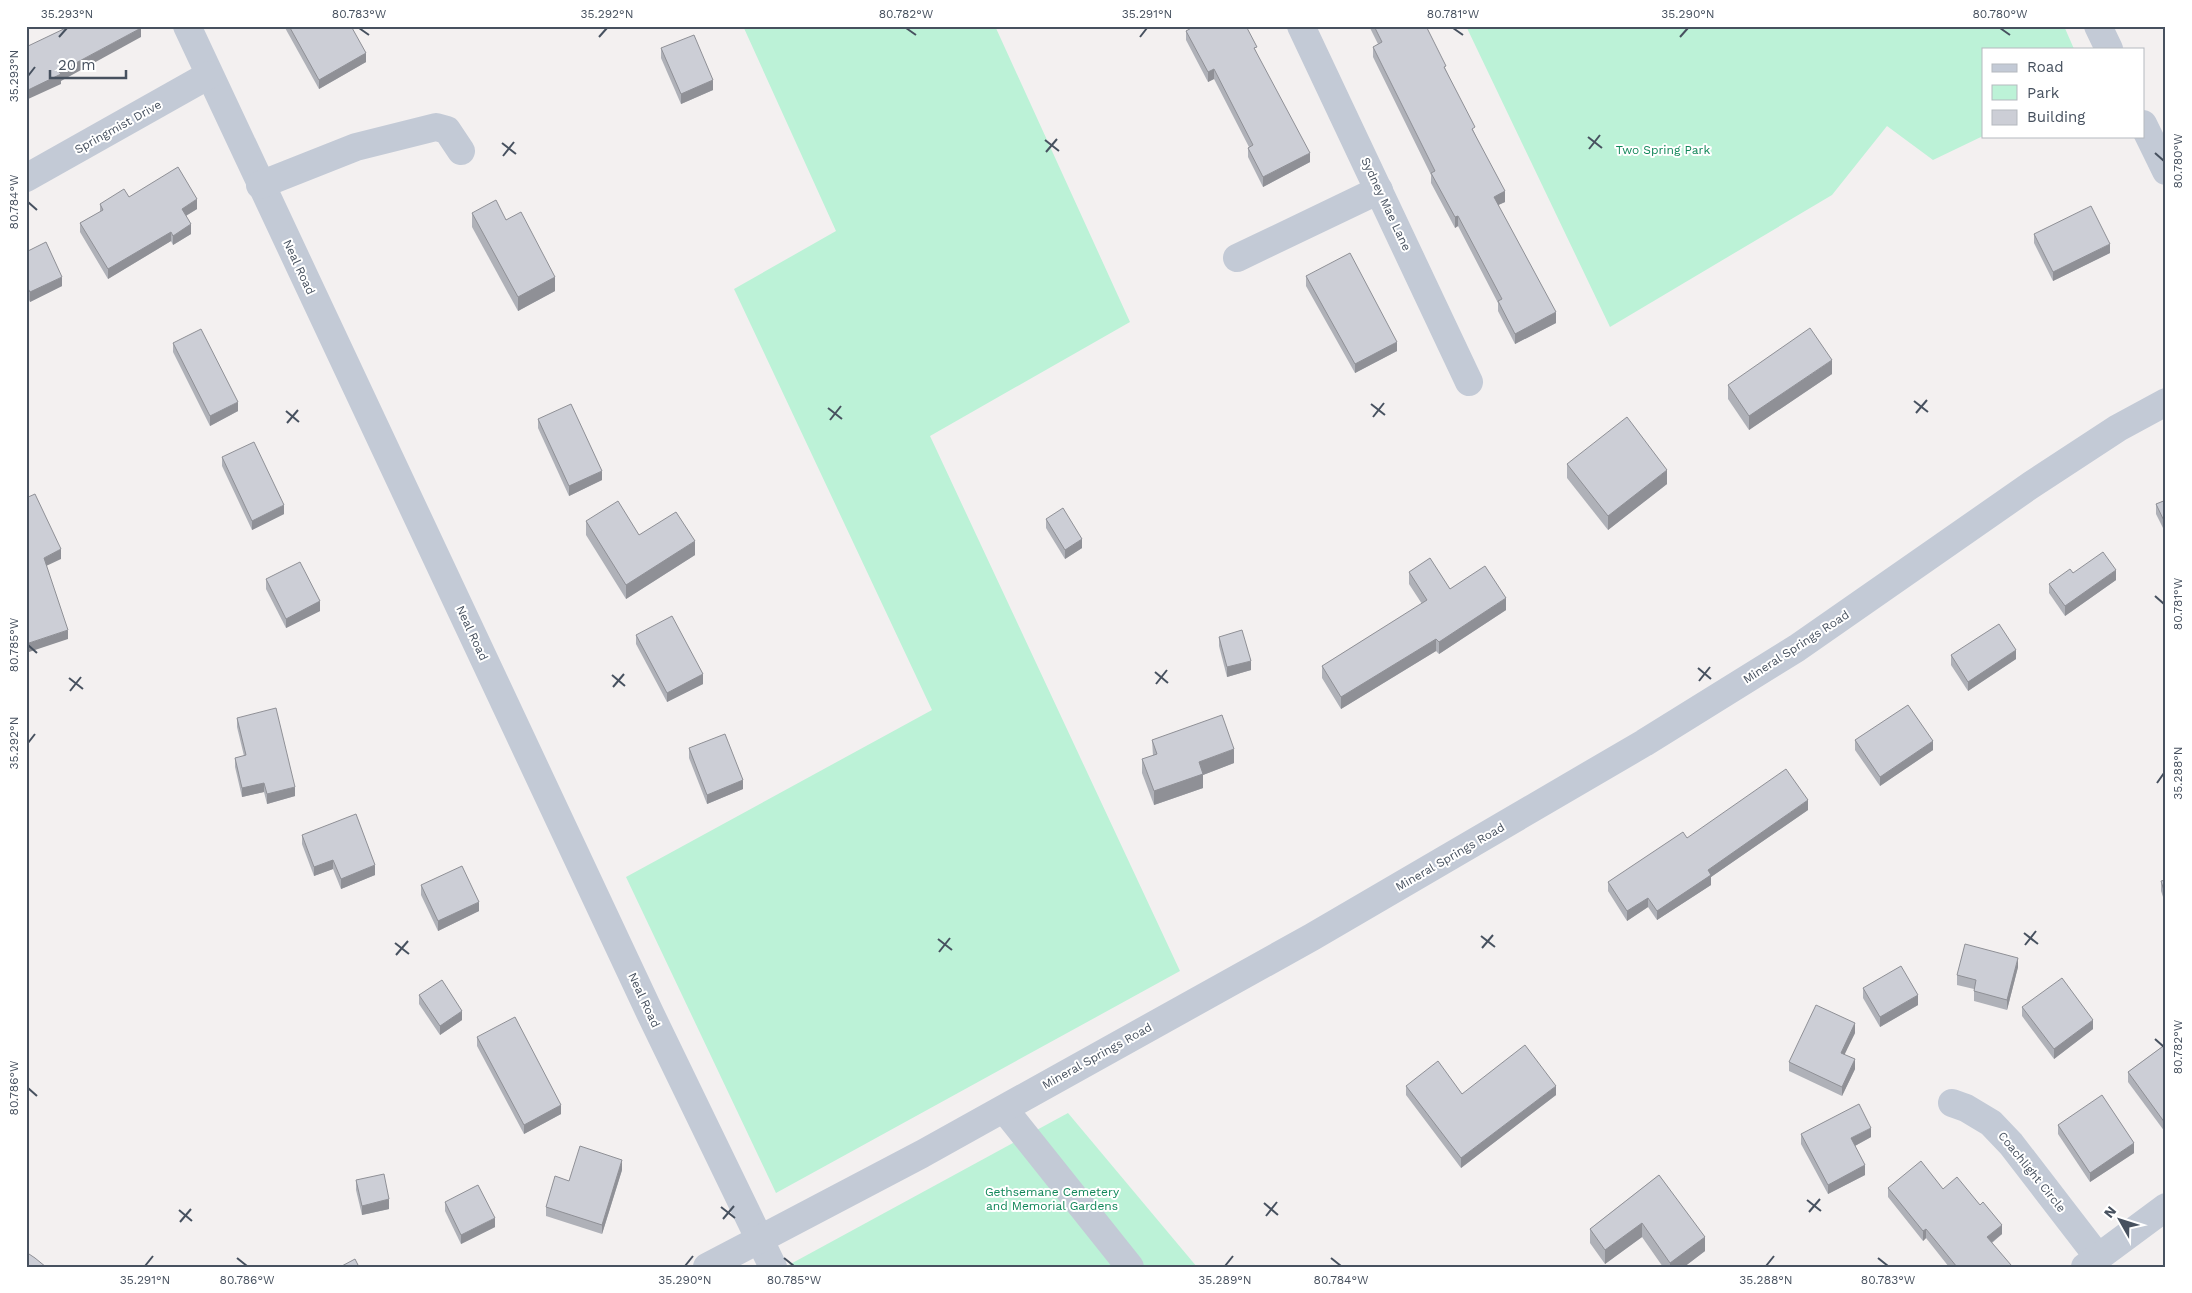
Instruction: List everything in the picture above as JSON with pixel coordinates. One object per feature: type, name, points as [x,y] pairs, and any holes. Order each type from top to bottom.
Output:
[{"type":"street","name":"Neal Road","points":[[187,26],[260,185],[758,1239],[773,1267]]},
{"type":"street","name":"Sydney Mae Lane","points":[[1301,26],[1468,382]]},
{"type":"street","points":[[2098,26],[2109,48]]},
{"type":"street","name":"Springmist Drive","points":[[26,178],[209,75]]},
{"type":"street","points":[[2144,126],[2166,171]]},
{"type":"street","points":[[260,185],[356,147],[436,127],[448,130],[460,151]]},
{"type":"street","points":[[1237,258],[1379,190]]},
{"type":"street","name":"Mineral Springs Road","points":[[706,1267],[1004,1109],[1312,937],[1644,743],[1797,648],[2030,485],[2118,428],[2166,402]]},
{"type":"street","name":"Coachlight Circle","points":[[1952,1103],[1966,1108],[1991,1123],[2011,1144],[2092,1262]]},
{"type":"street","points":[[1004,1109],[1130,1267]]},
{"type":"street","points":[[2092,1262],[2166,1207]]},
{"type":"green space","points":[[743,26],[995,26],[1130,322],[930,436],[1180,971],[776,1193],[626,877],[932,710],[734,289],[836,231]]},
{"type":"green space","name":"Two Spring Park","points":[[1466,26],[2064,26],[2074,48],[1982,48],[1982,136],[1933,160],[1887,126],[1832,195],[1610,327]]},
{"type":"green space","name":"Gethsemane Cemetery and Memorial Gardens","points":[[1068,1113],[1197,1267],[785,1267]]},
{"type":"building","points":[[70,26],[140,26],[141,28],[59,72],[61,74],[26,91],[26,47]]},
{"type":"building","points":[[289,26],[351,26],[366,53],[319,80]]},
{"type":"building","points":[[1195,26],[1246,26],[1257,47],[1254,48],[1310,153],[1263,177],[1248,148],[1253,145],[1214,69],[1208,72],[1186,31]]},
{"type":"building","points":[[1374,26],[1426,26],[1446,66],[1444,67],[1475,127],[1472,129],[1505,191],[1494,197],[1556,312],[1515,334],[1498,301],[1502,299],[1458,216],[1455,217],[1431,173],[1435,171],[1373,47],[1382,42]]},
{"type":"building","points":[[694,35],[713,80],[681,94],[661,48]]},
{"type":"building","points":[[178,167],[197,199],[182,209],[191,224],[173,236],[171,232],[108,269],[80,223],[103,210],[100,204],[124,189],[129,197]]},
{"type":"building","points":[[496,200],[506,220],[521,212],[555,277],[518,297],[472,213]]},
{"type":"building","points":[[2091,206],[2110,244],[2053,272],[2034,234]]},
{"type":"building","points":[[46,242],[62,277],[30,292],[26,285],[26,252]]},
{"type":"building","points":[[1350,253],[1397,342],[1355,364],[1306,276]]},
{"type":"building","points":[[1810,328],[1832,360],[1749,416],[1728,385]]},
{"type":"building","points":[[201,329],[238,402],[210,416],[173,343]]},
{"type":"building","points":[[571,404],[602,471],[569,486],[538,419]]},
{"type":"building","points":[[1627,417],[1667,470],[1608,516],[1567,464]]},
{"type":"building","points":[[254,442],[284,505],[252,521],[222,457]]},
{"type":"building","points":[[35,494],[61,549],[44,558],[68,630],[26,644],[26,498]]},
{"type":"building","points":[[2166,500],[2166,525],[2156,504]]},
{"type":"building","points":[[618,501],[639,535],[676,512],[695,541],[626,585],[586,521]]},
{"type":"building","points":[[1063,508],[1082,539],[1065,550],[1046,519]]},
{"type":"building","points":[[2103,552],[2116,570],[2065,606],[2049,584],[2070,569],[2073,573]]},
{"type":"building","points":[[1430,558],[1450,589],[1485,566],[1506,598],[1439,642],[1436,639],[1341,697],[1322,666],[1427,600],[1409,572]]},
{"type":"building","points":[[300,562],[320,601],[286,619],[266,579]]},
{"type":"building","points":[[672,616],[703,674],[667,693],[636,635]]},
{"type":"building","points":[[1999,624],[2016,650],[1968,682],[1951,655]]},
{"type":"building","points":[[1242,630],[1251,661],[1227,667],[1219,637]]},
{"type":"building","points":[[1908,705],[1933,741],[1880,777],[1855,740]]},
{"type":"building","points":[[276,708],[295,787],[267,794],[264,783],[242,788],[235,758],[246,755],[237,718]]},
{"type":"building","points":[[1222,715],[1234,749],[1199,762],[1203,774],[1154,791],[1142,759],[1157,754],[1152,740]]},
{"type":"building","points":[[725,734],[743,780],[707,795],[689,748]]},
{"type":"building","points":[[1786,769],[1808,800],[1708,870],[1711,875],[1657,911],[1648,898],[1627,911],[1608,882],[1683,832],[1687,838]]},
{"type":"building","points":[[356,814],[375,865],[341,879],[333,860],[314,867],[302,835]]},
{"type":"building","points":[[462,866],[479,902],[438,921],[421,885]]},
{"type":"building","points":[[2166,880],[2166,897],[2161,881]]},
{"type":"building","points":[[1965,944],[2018,958],[2007,1000],[1974,991],[1976,980],[1957,975]]},
{"type":"building","points":[[1901,966],[1918,995],[1880,1017],[1863,988]]},
{"type":"building","points":[[2062,978],[2093,1020],[2054,1049],[2022,1007]]},
{"type":"building","points":[[442,980],[462,1011],[440,1026],[419,995]]},
{"type":"building","points":[[1816,1005],[1855,1023],[1841,1053],[1855,1059],[1842,1087],[1789,1062]]},
{"type":"building","points":[[515,1017],[561,1105],[524,1125],[477,1037]]},
{"type":"building","points":[[2166,1044],[2166,1122],[2165,1123],[2128,1072]]},
{"type":"building","points":[[1525,1045],[1556,1086],[1461,1158],[1406,1086],[1438,1061],[1462,1094]]},
{"type":"building","points":[[2102,1095],[2134,1143],[2090,1173],[2058,1125]]},
{"type":"building","points":[[1859,1104],[1871,1128],[1851,1138],[1865,1165],[1828,1185],[1801,1134]]},
{"type":"building","points":[[580,1146],[622,1160],[602,1225],[546,1207],[555,1176],[569,1181]]},
{"type":"building","points":[[1921,1161],[1943,1189],[1957,1177],[1980,1205],[1983,1202],[2002,1225],[1987,1237],[2011,1265],[2009,1267],[1957,1267],[1926,1229],[1923,1231],[1888,1188]]},
{"type":"building","points":[[384,1174],[389,1199],[362,1206],[356,1180]]},
{"type":"building","points":[[1659,1175],[1705,1237],[1670,1263],[1642,1223],[1605,1250],[1590,1229]]},
{"type":"building","points":[[478,1185],[495,1218],[461,1235],[445,1202]]},
{"type":"building","points":[[26,1252],[35,1258],[46,1267],[26,1267]]},
{"type":"building","points":[[355,1259],[359,1267],[340,1267]]}]
